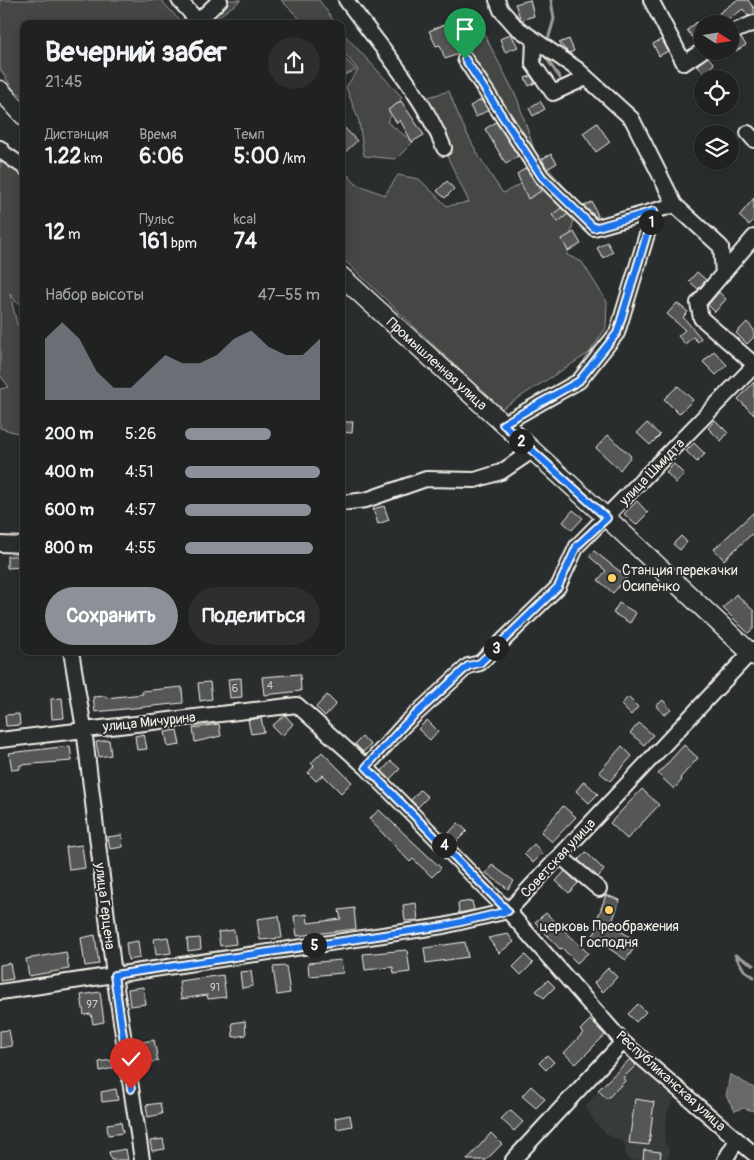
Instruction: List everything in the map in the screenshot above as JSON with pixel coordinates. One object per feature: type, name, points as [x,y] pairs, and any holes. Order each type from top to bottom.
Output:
[{"type":"main road","points":[[0,90],[20,112]]},
{"type":"main road","name":"Промышленная улица","points":[[345,280],[753,653]]},
{"type":"street","points":[[178,0],[197,20]]},
{"type":"street","points":[[199,20],[220,0]]},
{"type":"street","points":[[346,0],[434,121],[444,148]]},
{"type":"street","points":[[497,0],[501,10],[516,27],[542,43],[586,78],[632,119],[675,205],[721,247],[723,274]]},
{"type":"street","points":[[651,0],[684,63],[694,56]]},
{"type":"street","points":[[739,29],[754,23]]},
{"type":"street","points":[[542,43],[532,64],[553,93],[586,78]]},
{"type":"street","points":[[465,59],[542,177],[594,228],[675,205]]},
{"type":"street","points":[[0,148],[5,154],[20,164]]},
{"type":"street","points":[[503,424],[579,381],[617,333],[654,211]]},
{"type":"street","points":[[754,237],[698,303],[701,318],[754,365]]},
{"type":"street","name":"улица Шмидта","points":[[366,767],[404,725],[468,666],[480,663],[558,587],[577,546],[607,518],[754,365]]},
{"type":"street","points":[[345,503],[366,500],[426,479],[475,480],[501,472],[532,452]]},
{"type":"street","points":[[0,544],[20,545]]},
{"type":"street","name":"Советская улица","points":[[508,911],[753,653]]},
{"type":"street","name":"улица Герцена","points":[[71,655],[84,729],[114,975],[142,1160]]},
{"type":"street","name":"Республиканская улица","points":[[297,706],[366,767],[508,911],[623,1042],[754,1154]]},
{"type":"street","name":"улица Мичурина","points":[[0,740],[297,706]]},
{"type":"street","points":[[560,856],[599,889]]},
{"type":"street","points":[[0,992],[444,926],[508,911]]},
{"type":"street","points":[[513,1160],[623,1042]]},
{"type":"street","points":[[724,1160],[737,1140]]},
{"type":"shaded area","points":[[0,0],[161,0],[179,20],[20,20],[20,94],[13,89],[0,69]]},
{"type":"shaded area","points":[[209,0],[241,0],[214,20],[195,13]]},
{"type":"shaded area","points":[[281,0],[319,0],[333,20],[301,20]]},
{"type":"shaded area","points":[[479,24],[517,98],[536,155],[572,195],[574,218],[567,255],[582,262],[607,302],[606,328],[589,353],[501,409],[345,261],[345,174],[356,184],[385,195],[398,175],[419,179],[447,206],[469,202],[438,137],[428,97],[449,91],[472,144],[503,193],[539,175],[477,75],[465,33]]},
{"type":"shaded area","points":[[345,35],[402,97],[387,122],[413,142],[396,159],[364,156],[359,121],[346,87],[358,70],[345,54]]},
{"type":"shaded area","points":[[345,59],[356,70],[345,75]]},
{"type":"shaded area","points":[[0,153],[6,162],[20,173],[20,303],[16,302],[10,294],[17,324],[20,328],[20,434],[0,428],[0,389],[9,387],[0,375]]},
{"type":"shaded area","points":[[630,1058],[674,1098],[667,1114],[664,1142],[670,1151],[667,1160],[627,1160],[624,1142],[608,1135],[596,1124],[585,1106]]},
{"type":"shaded area","points":[[730,1074],[754,1088],[754,1111],[743,1108],[735,1111],[726,1096]]},
{"type":"building","points":[[530,0],[534,16],[521,20],[515,4]]},
{"type":"building","points":[[737,0],[748,0],[754,8],[754,14],[748,16],[743,9],[735,15],[720,15],[719,13]]},
{"type":"building","points":[[446,24],[458,54],[445,59],[440,45],[436,46],[429,31]]},
{"type":"building","points":[[694,24],[694,39],[687,30]]},
{"type":"building","points":[[511,34],[518,47],[505,52],[500,39]]},
{"type":"building","points":[[741,38],[746,45],[739,49],[739,39]]},
{"type":"building","points":[[569,39],[574,51],[569,53],[559,43]]},
{"type":"building","points":[[662,39],[668,51],[659,56],[653,44]]},
{"type":"building","points":[[704,60],[711,60],[714,64],[707,70],[701,70],[697,65]]},
{"type":"building","points":[[531,76],[535,83],[529,86],[525,78]]},
{"type":"building","points":[[481,100],[488,110],[476,117],[470,106]]},
{"type":"building","points":[[401,101],[424,135],[412,142],[400,120],[397,123],[388,110]]},
{"type":"building","points":[[540,101],[545,109],[533,116],[529,108]]},
{"type":"building","points":[[496,122],[518,156],[506,164],[485,129]]},
{"type":"building","points":[[597,123],[610,142],[596,152],[583,133]]},
{"type":"building","points":[[345,128],[357,141],[345,152]]},
{"type":"building","points":[[551,154],[557,163],[547,169],[542,159]]},
{"type":"building","points":[[526,168],[541,191],[528,199],[517,174]]},
{"type":"building","points":[[447,181],[454,189],[445,198],[437,191]]},
{"type":"building","points":[[754,198],[754,220],[749,225],[739,216]]},
{"type":"building","points":[[592,202],[598,216],[596,217],[584,206]]},
{"type":"building","points":[[561,208],[568,214],[558,222],[552,215]]},
{"type":"building","points":[[574,232],[581,244],[568,251],[562,239]]},
{"type":"building","points":[[607,242],[613,252],[603,258],[597,248]]},
{"type":"building","points":[[697,272],[706,280],[698,289],[689,281]]},
{"type":"building","points":[[719,292],[726,299],[715,312],[708,305]]},
{"type":"building","points":[[677,303],[688,312],[683,317],[701,338],[698,342],[693,337],[685,344],[678,336],[685,330],[667,314]]},
{"type":"building","points":[[747,322],[754,330],[754,337],[747,344],[736,333]]},
{"type":"building","points":[[714,351],[727,365],[716,375],[703,362]]},
{"type":"building","points":[[754,382],[754,415],[738,399]]},
{"type":"building","points":[[678,386],[693,400],[679,414],[664,399]]},
{"type":"building","points":[[715,420],[728,433],[721,441],[708,428]]},
{"type":"building","points":[[345,422],[353,422],[352,433],[345,432]]},
{"type":"building","points":[[647,423],[660,435],[650,445],[637,433]]},
{"type":"building","points":[[608,435],[631,456],[620,470],[596,448]]},
{"type":"building","points":[[694,443],[705,454],[697,462],[686,451]]},
{"type":"building","points":[[674,464],[684,474],[676,483],[666,472]]},
{"type":"building","points":[[637,501],[648,513],[636,525],[624,514]]},
{"type":"building","points":[[384,506],[389,520],[378,524],[373,509]]},
{"type":"building","points":[[573,510],[583,518],[572,530],[563,522]]},
{"type":"building","points":[[754,512],[754,532],[724,560],[714,549]]},
{"type":"building","points":[[681,536],[687,542],[680,550],[673,544]]},
{"type":"building","name":"Станция перекачки Осипенко","points":[[594,551],[627,577],[613,593],[598,580],[606,571],[589,556]]},
{"type":"building","points":[[7,556],[20,556],[20,567],[7,568]]},
{"type":"building","points":[[736,594],[754,611],[754,628],[748,633],[723,608]]},
{"type":"building","points":[[619,603],[636,613],[630,623],[613,613]]},
{"type":"building","points":[[300,674],[301,691],[264,695],[262,677]]},
{"type":"building","points":[[241,678],[242,697],[230,698],[228,679]]},
{"type":"building","points":[[210,682],[212,699],[200,701],[198,683]]},
{"type":"building","points":[[182,687],[183,703],[95,712],[93,697],[106,696],[106,698],[143,694],[142,691]]},
{"type":"building","points":[[327,695],[336,704],[325,716],[316,707]]},
{"type":"building","points":[[628,697],[638,707],[631,715],[621,705]]},
{"type":"building","points":[[62,698],[64,718],[52,719],[51,699]]},
{"type":"building","points":[[663,700],[671,710],[664,715],[656,706]]},
{"type":"building","points":[[19,714],[20,725],[6,726],[5,715]]},
{"type":"building","points":[[285,715],[293,724],[282,736],[272,726]]},
{"type":"building","points":[[261,718],[264,732],[251,734],[248,720]]},
{"type":"building","points":[[427,720],[438,731],[430,740],[418,729]]},
{"type":"building","points":[[639,723],[653,735],[644,745],[630,733]]},
{"type":"building","points":[[219,724],[221,736],[195,742],[193,728]]},
{"type":"building","points":[[177,730],[180,745],[168,747],[165,732]]},
{"type":"building","points":[[144,734],[147,749],[137,750],[135,736]]},
{"type":"building","points":[[362,737],[371,745],[363,752],[355,744]]},
{"type":"building","points":[[109,740],[111,755],[99,757],[96,742]]},
{"type":"building","points":[[684,745],[698,758],[680,778],[682,780],[674,789],[658,774]]},
{"type":"building","points":[[70,746],[72,761],[20,765],[20,769],[12,770],[9,753]]},
{"type":"building","points":[[622,746],[632,756],[610,781],[599,772]]},
{"type":"building","points":[[322,752],[352,782],[341,793],[323,775],[316,781],[308,773],[314,766],[311,763]]},
{"type":"building","points":[[391,761],[400,769],[390,779],[382,771]]},
{"type":"building","points":[[584,781],[598,794],[589,803],[576,791]]},
{"type":"building","points":[[642,789],[659,805],[627,839],[610,823]]},
{"type":"building","points":[[420,790],[428,797],[418,807],[411,800]]},
{"type":"building","points":[[563,806],[576,817],[552,842],[541,832]]},
{"type":"building","points":[[379,810],[441,868],[432,877],[413,859],[410,862],[369,819]]},
{"type":"building","points":[[458,823],[467,831],[455,843],[447,835]]},
{"type":"building","points":[[122,835],[123,847],[110,849],[108,837]]},
{"type":"building","points":[[534,844],[543,853],[533,863],[524,854]]},
{"type":"building","points":[[82,845],[85,868],[69,870],[66,847]]},
{"type":"building","points":[[586,852],[604,870],[598,877],[578,860]]},
{"type":"building","points":[[492,865],[514,881],[508,889],[486,873]]},
{"type":"building","points":[[565,871],[578,883],[569,893],[556,881]]},
{"type":"building","points":[[606,895],[620,900],[611,925],[638,942],[626,960],[592,937],[602,922],[597,920]]},
{"type":"building","points":[[472,901],[474,910],[459,913],[458,903]]},
{"type":"building","points":[[416,903],[418,920],[405,921],[403,905]]},
{"type":"building","points":[[354,908],[356,929],[297,936],[294,916],[307,914],[308,923],[341,919],[339,910]]},
{"type":"building","points":[[546,913],[588,953],[577,963],[562,948],[560,949],[535,922]]},
{"type":"building","points":[[279,916],[282,938],[260,940],[257,919]]},
{"type":"building","points":[[234,930],[236,944],[220,946],[218,932]]},
{"type":"building","points":[[508,934],[514,942],[499,953],[488,938]]},
{"type":"building","points":[[95,935],[99,964],[85,966],[81,938]]},
{"type":"building","points":[[168,937],[171,953],[156,955],[154,939]]},
{"type":"building","points":[[200,938],[201,949],[188,951],[187,939]]},
{"type":"building","points":[[138,941],[140,958],[128,960],[126,943]]},
{"type":"building","points":[[465,942],[468,957],[426,963],[424,948]]},
{"type":"building","points":[[407,950],[410,972],[394,974],[393,967],[365,970],[363,954]]},
{"type":"building","points":[[66,952],[69,969],[29,976],[26,959]]},
{"type":"building","points":[[525,955],[533,963],[521,975],[513,967]]},
{"type":"building","points":[[341,960],[343,973],[309,976],[308,963]]},
{"type":"building","points":[[10,963],[13,979],[0,981],[0,965]]},
{"type":"building","points":[[286,966],[290,993],[277,995],[273,967]]},
{"type":"building","points":[[608,968],[617,977],[603,992],[594,983]]},
{"type":"building","points":[[251,971],[253,986],[242,988],[240,972]]},
{"type":"building","points":[[223,975],[226,997],[208,999],[207,995],[181,999],[179,981]]},
{"type":"building","points":[[548,980],[555,987],[544,998],[536,991]]},
{"type":"building","points":[[143,987],[146,1004],[130,1006],[128,989]]},
{"type":"building","points":[[100,992],[104,1022],[93,1024],[91,1014],[84,1015],[81,995]]},
{"type":"building","points":[[638,1004],[646,1012],[636,1022],[628,1014]]},
{"type":"building","points":[[590,1020],[605,1035],[576,1064],[564,1053],[583,1033],[580,1030]]},
{"type":"building","points":[[245,1021],[246,1035],[233,1037],[232,1023]]},
{"type":"building","points":[[9,1030],[12,1046],[0,1048],[0,1031]]},
{"type":"building","points":[[154,1040],[158,1061],[140,1064],[137,1043]]},
{"type":"building","points":[[547,1055],[554,1062],[546,1070],[539,1063]]},
{"type":"building","points":[[630,1059],[636,1065],[623,1078],[625,1081],[607,1099],[598,1090]]},
{"type":"building","points":[[111,1060],[113,1068],[100,1071],[99,1062]]},
{"type":"building","points":[[531,1086],[545,1099],[536,1108],[522,1096]]},
{"type":"building","points":[[116,1089],[118,1100],[102,1102],[101,1092]]},
{"type":"building","points":[[635,1099],[654,1102],[649,1145],[629,1143]]},
{"type":"building","points":[[160,1103],[162,1114],[148,1117],[146,1105]]},
{"type":"building","points":[[510,1110],[523,1122],[514,1131],[501,1119]]},
{"type":"building","points":[[350,1115],[352,1126],[337,1129],[335,1118]]},
{"type":"building","points":[[121,1122],[123,1133],[108,1135],[107,1124]]},
{"type":"building","points":[[491,1133],[502,1144],[486,1160],[467,1160]]},
{"type":"building","points":[[163,1139],[165,1149],[152,1151],[150,1141]]},
{"type":"building","points":[[126,1149],[128,1160],[111,1160],[109,1152]]},
{"type":"building","points":[[644,1150],[661,1152],[660,1160],[643,1160]]},
{"type":"waterway","points":[[547,43],[554,19],[551,0]]},
{"type":"waterway","points":[[545,51],[544,55],[560,78]]},
{"type":"waterway","points":[[735,955],[744,970],[754,977]]},
{"type":"waterway","points":[[736,955],[754,965]]},
{"type":"place","name":"Станция перекачки Осипенко","points":[[612,578]]},
{"type":"place","name":"церковь Преображения Господня","points":[[609,910]]},
{"type":"route","points":[[131,1089],[114,975],[444,926],[508,911],[366,767],[404,725],[468,666],[480,663],[558,587],[577,546],[607,518],[503,424],[579,381],[617,333],[654,211],[594,228],[542,177],[465,59]]}]
